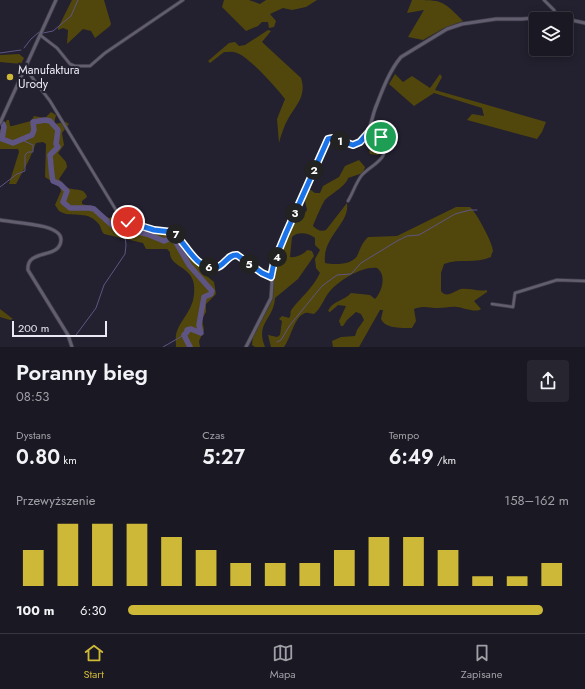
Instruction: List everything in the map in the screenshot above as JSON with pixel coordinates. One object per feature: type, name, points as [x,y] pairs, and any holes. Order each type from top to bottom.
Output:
[{"type":"street","points":[[0,123],[56,0]]},
{"type":"street","points":[[40,35],[57,48],[70,64],[76,66],[90,66],[105,53],[183,0]]},
{"type":"street","points":[[546,0],[555,12]]},
{"type":"street","points":[[246,347],[271,298],[271,277],[274,262],[299,206],[306,186],[318,164],[326,142],[331,138],[353,145],[360,142],[368,133],[376,104],[396,63],[401,57],[422,44],[447,29],[462,24],[496,19],[529,18]]},
{"type":"street","points":[[573,20],[585,23]]},
{"type":"street","points":[[25,68],[50,101],[119,215],[128,222],[154,230],[172,232],[191,255],[209,267],[215,268],[220,266],[230,257],[237,255],[262,273],[271,277]]},
{"type":"street","points":[[348,201],[362,176],[380,161],[384,152],[384,142],[381,137],[368,133]]},
{"type":"street","points":[[0,220],[49,228],[59,234],[61,242],[57,248],[31,259],[28,265],[28,270],[68,335],[72,347]]},
{"type":"street","points":[[492,304],[513,307],[515,293],[551,281],[560,279],[585,281]]},
{"type":"shaded area","points":[[72,0],[104,0],[111,24],[110,26],[95,38],[91,31],[83,29],[67,44],[68,30],[63,28],[58,30],[58,28]]},
{"type":"shaded area","points":[[224,0],[249,0],[260,4],[266,0],[317,0],[306,7],[292,10],[283,8],[270,14],[276,21],[274,27],[269,28],[268,22],[262,22],[258,26],[246,31],[222,7]]},
{"type":"shaded area","points":[[412,0],[430,0],[446,5],[463,21],[444,28],[423,40],[408,37],[424,10],[407,13]]},
{"type":"shaded area","points":[[268,30],[271,31],[262,42],[301,78],[303,90],[300,100],[287,122],[279,143],[277,119],[285,99],[276,88],[248,60],[235,52],[224,52],[210,63],[208,61],[229,43],[235,42],[239,46],[245,45]]},
{"type":"shaded area","points":[[19,54],[24,58],[21,64],[0,62],[0,55]]},
{"type":"shaded area","points":[[395,74],[403,82],[412,76],[430,88],[440,74],[442,77],[435,90],[546,122],[537,139],[467,120],[472,114],[484,116],[482,108],[434,93],[414,106],[389,84]]},
{"type":"shaded area","points":[[51,112],[56,115],[54,124],[66,122],[69,124],[62,133],[64,145],[58,153],[66,162],[67,167],[59,179],[68,188],[82,191],[86,194],[87,197],[82,201],[82,204],[94,207],[102,215],[109,218],[129,212],[135,213],[145,230],[171,235],[176,238],[186,253],[197,262],[203,273],[214,282],[216,294],[206,304],[206,312],[202,319],[204,330],[199,341],[200,347],[176,347],[177,331],[193,300],[194,285],[189,274],[173,261],[170,252],[167,249],[146,249],[143,243],[104,234],[98,223],[88,216],[69,214],[59,211],[55,205],[61,191],[60,187],[45,177],[46,144],[43,142],[36,143],[16,184],[9,184],[19,152],[18,149],[0,149],[0,130],[7,120],[9,120],[10,126],[12,126],[31,121],[34,116],[45,118]]},
{"type":"shaded area","points":[[384,141],[388,141],[390,145],[386,151],[377,155],[370,154],[369,151]]},
{"type":"shaded area","points":[[359,160],[365,167],[363,173],[348,178],[342,186],[325,200],[313,226],[322,231],[326,230],[347,203],[347,210],[341,224],[328,245],[325,254],[325,263],[339,264],[353,260],[356,258],[363,243],[368,237],[397,236],[456,207],[470,207],[480,221],[490,241],[493,251],[491,257],[444,264],[441,273],[441,291],[446,294],[451,294],[461,289],[481,291],[487,290],[487,292],[474,301],[481,309],[473,310],[455,307],[424,307],[414,309],[416,321],[412,328],[386,325],[381,319],[383,310],[380,310],[359,347],[333,347],[332,341],[341,337],[355,336],[364,320],[361,314],[356,312],[343,326],[341,326],[339,321],[346,306],[338,305],[330,312],[328,311],[332,305],[351,293],[370,295],[375,299],[380,292],[383,279],[380,271],[377,268],[365,269],[358,271],[339,282],[330,291],[314,314],[305,313],[301,315],[295,323],[284,347],[271,347],[268,335],[277,337],[280,335],[282,321],[279,319],[282,316],[289,318],[292,309],[310,288],[320,273],[316,268],[315,259],[320,250],[315,245],[315,238],[307,234],[300,233],[292,237],[290,257],[300,255],[307,250],[312,251],[314,256],[298,279],[275,298],[272,311],[262,332],[265,347],[255,347],[252,345],[253,335],[270,305],[275,270],[281,247],[293,224],[300,220],[307,210],[305,201],[308,188],[315,193],[320,193],[323,186],[339,177],[345,166]]},
{"type":"shaded area","points":[[0,309],[13,319],[10,320],[0,317]]},
{"type":"waterway","points":[[43,33],[53,31],[71,16],[78,0]]},
{"type":"waterway","points":[[24,48],[39,32]]},
{"type":"waterway","points":[[0,53],[21,50]]},
{"type":"waterway","points":[[3,124],[2,139],[13,143],[32,135],[34,130],[33,122],[45,120],[50,121],[58,130],[56,144],[58,147],[50,155],[53,181],[60,184],[67,191],[63,202],[70,208],[94,209],[114,227],[147,234],[164,241],[173,237],[189,265],[212,291],[211,294],[204,297],[199,325],[201,333],[191,329],[187,330],[184,335],[190,347]]},
{"type":"waterway","points":[[0,187],[17,174],[25,171],[25,155],[28,152],[33,152],[33,145],[22,140]]},
{"type":"waterway","points":[[277,342],[281,340],[290,325],[322,286],[337,275],[351,274],[361,263],[407,236],[419,235],[455,214],[470,210],[477,210]]},
{"type":"waterway","points":[[76,335],[96,308],[104,285],[125,254],[126,245],[124,228]]},
{"type":"waterway","points":[[163,347],[184,335]]},
{"type":"place","name":"Manufaktura Urody","points":[[10,77]]},
{"type":"route","points":[[128,222],[154,230],[172,232],[176,234],[191,255],[209,267],[215,268],[220,266],[233,255],[237,255],[262,273],[271,277],[274,262],[299,206],[306,186],[318,164],[328,139],[333,138],[350,145],[355,145],[368,133],[381,137]]}]
